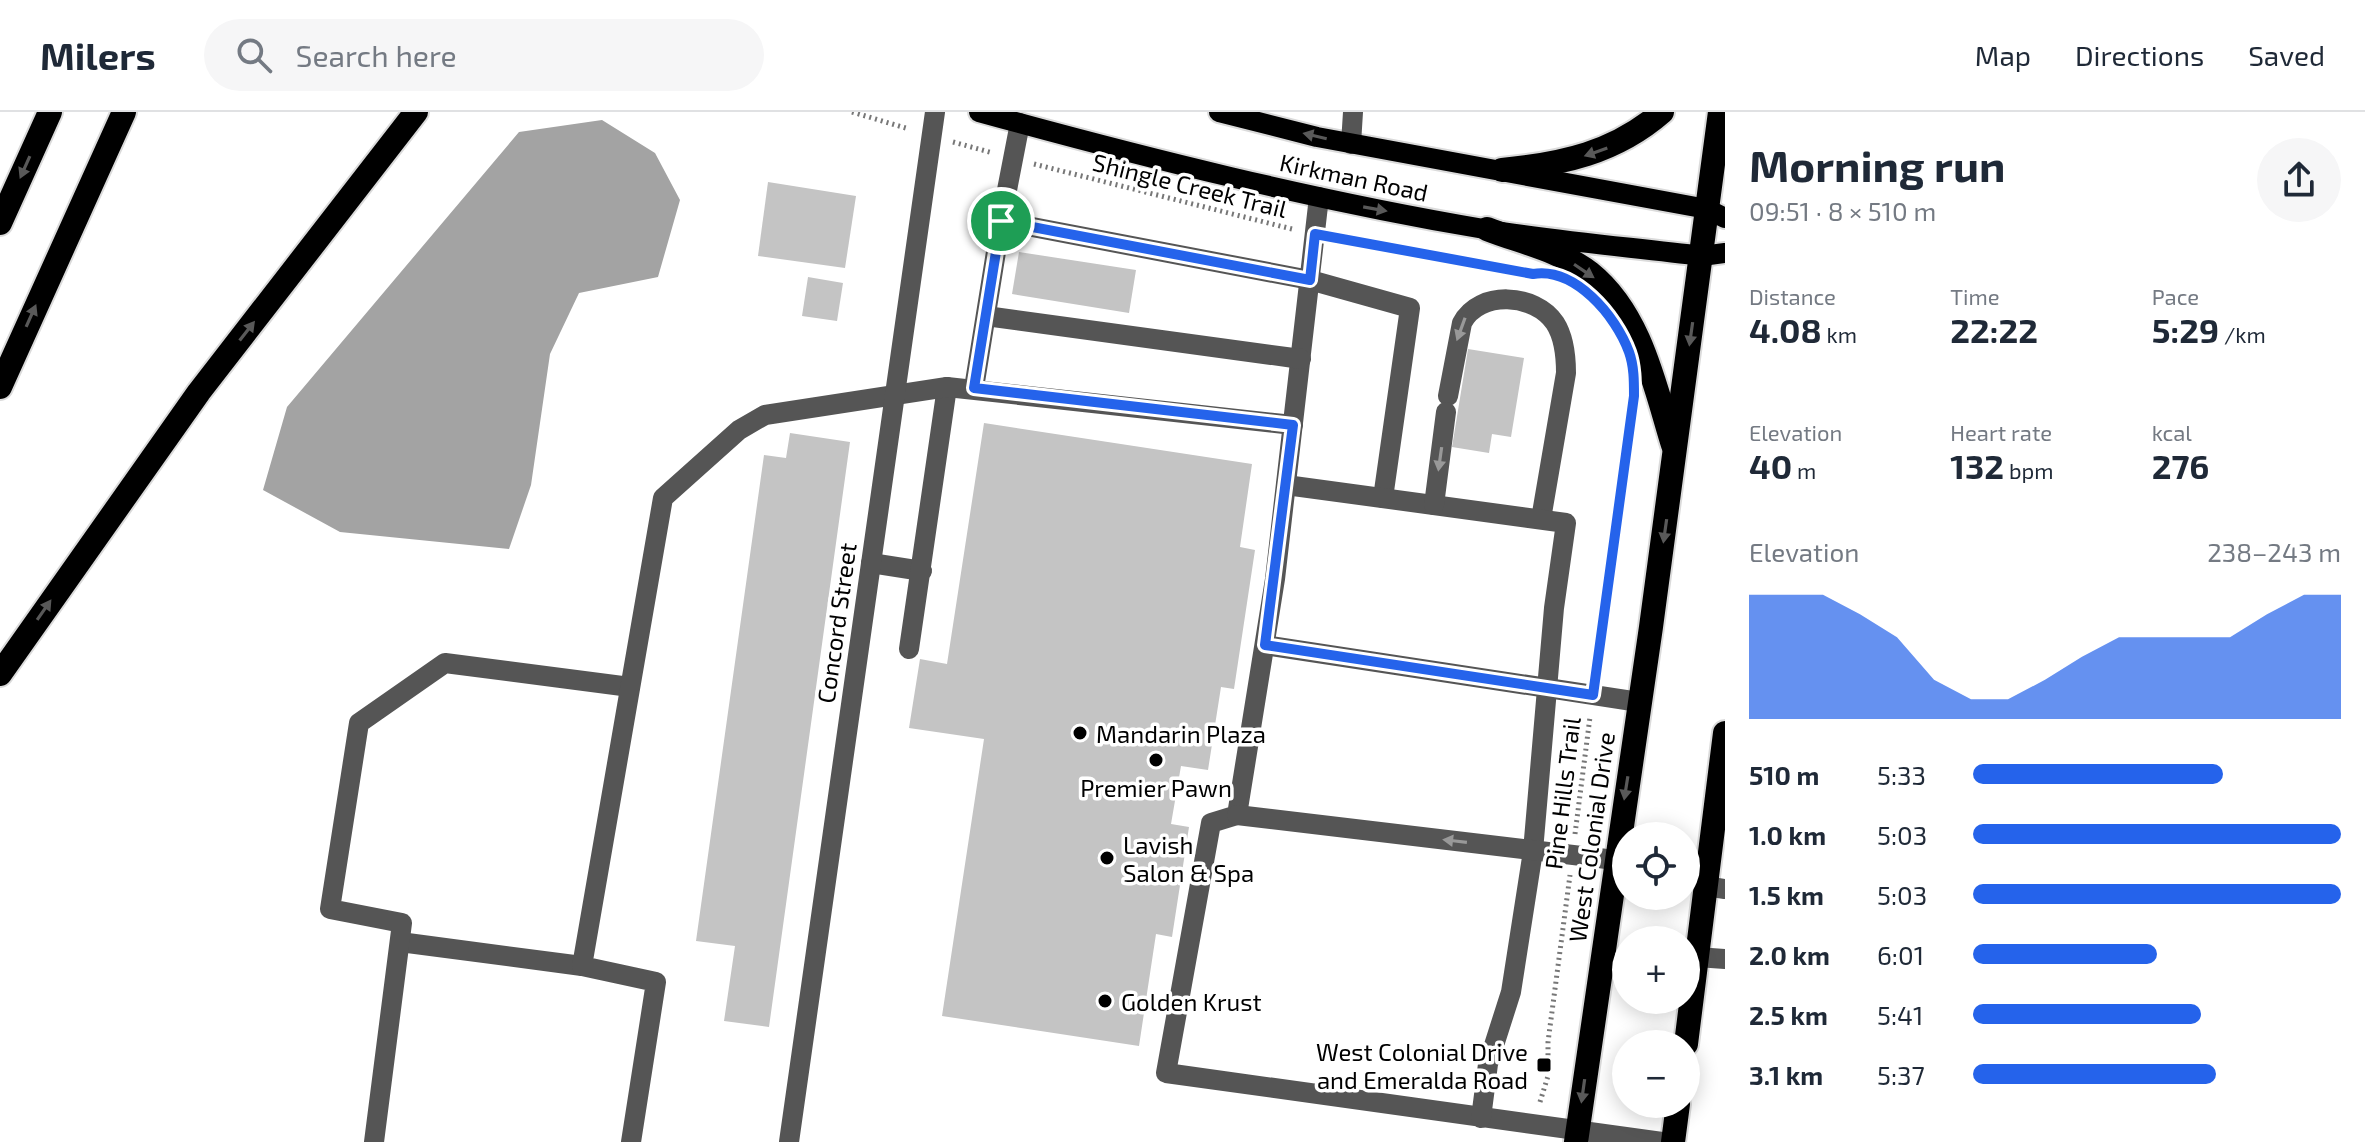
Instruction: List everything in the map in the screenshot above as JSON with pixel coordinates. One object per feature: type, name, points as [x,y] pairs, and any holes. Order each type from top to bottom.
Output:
[{"type":"highway","points":[[0,223],[50,112]]},
{"type":"highway","points":[[0,387],[124,112]]},
{"type":"highway","points":[[0,674],[199,392],[416,112]]},
{"type":"highway","points":[[1502,170],[1557,165],[1616,145],[1662,112]]},
{"type":"highway","name":"West Colonial Drive","points":[[1621,822],[1675,454],[1713,255],[1720,112]]},
{"type":"highway","points":[[1487,229],[1559,256],[1591,273],[1616,303],[1643,348],[1675,454]]},
{"type":"highway","points":[[1700,946],[1716,888],[1725,733]]},
{"type":"highway","name":"West Colonial Drive","points":[[1576,1137],[1612,881]]},
{"type":"highway","points":[[1673,1142],[1676,1118]]},
{"type":"main road","name":"Kirkman Road","points":[[979,112],[1319,197],[1487,229],[1713,255]]},
{"type":"main road","name":"Kirkman Road","points":[[1219,112],[1351,144],[1502,170],[1716,214]]},
{"type":"street","name":"Concord Street","points":[[789,1142],[935,112]]},
{"type":"street","points":[[1351,144],[1353,112]]},
{"type":"street","points":[[974,388],[1020,123]]},
{"type":"street","points":[[1237,815],[1265,645],[1319,197]]},
{"type":"street","points":[[1001,221],[1310,280],[1410,308],[1383,498]]},
{"type":"street","points":[[1434,505],[1460,331],[1468,312],[1479,304],[1510,300],[1535,306],[1555,323],[1562,341],[1566,373],[1541,519]]},
{"type":"street","points":[[986,316],[1301,359]]},
{"type":"street","points":[[909,649],[947,387]]},
{"type":"street","points":[[582,966],[663,498],[739,430],[765,415],[947,387],[1293,425]]},
{"type":"street","points":[[1286,485],[1566,523],[1554,608],[1533,851],[1511,992],[1488,1064],[1481,1118]]},
{"type":"street","points":[[871,563],[922,571]]},
{"type":"street","points":[[1265,645],[1639,702]]},
{"type":"street","points":[[374,1142],[402,923],[330,909],[359,723],[445,663],[630,687]]},
{"type":"street","points":[[1612,860],[1237,815],[1211,823],[1166,1073],[1481,1118],[1576,1137],[1662,1142]]},
{"type":"street","points":[[400,942],[582,966],[656,982],[631,1142]]},
{"type":"street","points":[[1700,957],[1725,959]]},
{"type":"path","name":"Shingle Creek Trail","points":[[852,112],[1191,206],[1315,234],[1533,274],[1547,272]]},
{"type":"path","name":"Pine Hills Trail","points":[[1537,1127],[1548,1076],[1548,1042],[1634,396]]},
{"type":"shaded area","points":[[602,120],[655,153],[680,200],[658,277],[579,293],[550,354],[531,485],[509,549],[340,532],[263,490],[287,407],[519,132]]},
{"type":"building","points":[[768,182],[856,196],[845,268],[758,256]]},
{"type":"building","points":[[1019,252],[1136,270],[1129,313],[1012,294]]},
{"type":"building","points":[[808,277],[843,283],[837,321],[802,316]]},
{"type":"building","points":[[1468,349],[1524,358],[1511,437],[1492,434],[1489,453],[1452,447]]},
{"type":"building","name":"Mandarin Plaza","points":[[984,423],[1252,464],[1240,547],[1255,550],[1234,689],[1221,687],[1208,770],[1181,766],[1171,824],[1189,827],[1172,937],[1156,934],[1139,1046],[942,1016],[984,739],[909,728],[920,659],[947,664]]},
{"type":"building","points":[[790,433],[850,442],[769,1027],[724,1021],[735,946],[696,941],[764,455],[786,458]]},
{"type":"place","name":"Mandarin Plaza","points":[[1080,733]]},
{"type":"place","name":"Premier Pawn","points":[[1156,760]]},
{"type":"place","name":"Lavish Salon & Spa","points":[[1107,858]]},
{"type":"place","name":"Golden Krust","points":[[1105,1001]]},
{"type":"place","name":"West Colonial Drive and Emeralda Road","points":[[1544,1065]]},
{"type":"route","points":[[1001,221],[1310,280],[1315,234],[1533,274],[1547,272],[1584,291],[1596,301],[1617,330],[1629,351],[1634,372],[1634,396],[1593,695],[1265,645],[1293,425],[974,388],[1001,221]]}]
